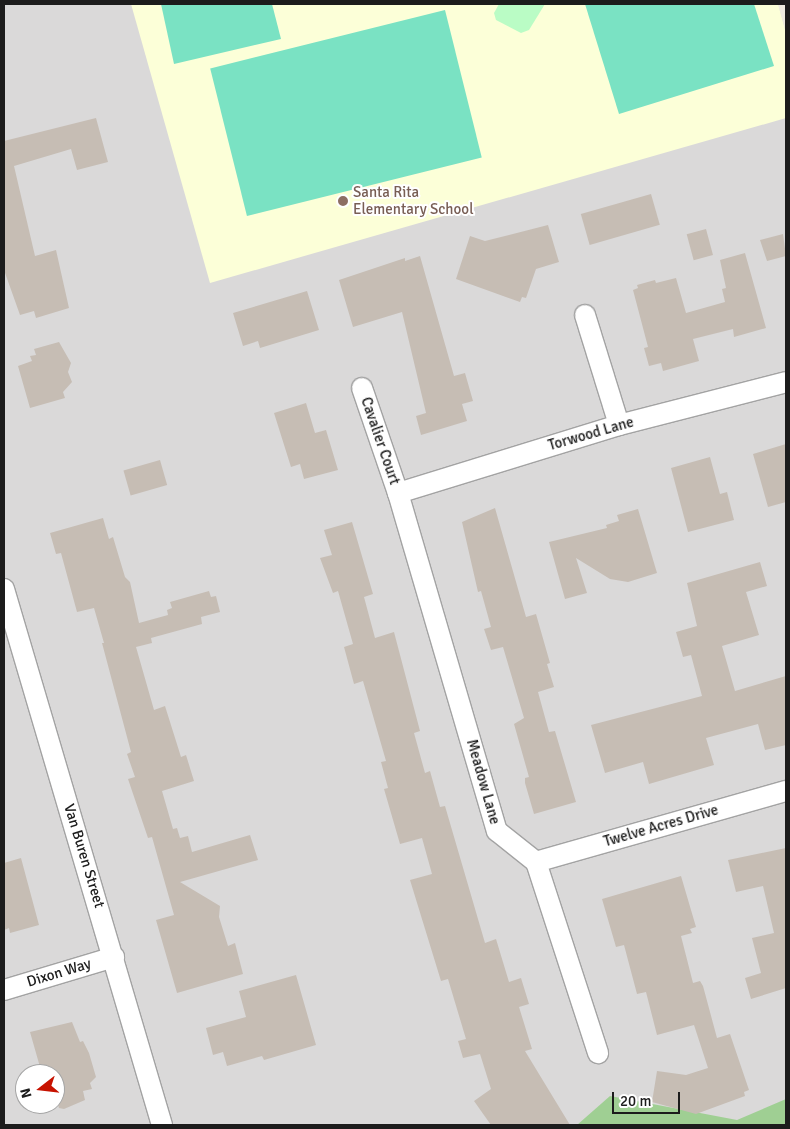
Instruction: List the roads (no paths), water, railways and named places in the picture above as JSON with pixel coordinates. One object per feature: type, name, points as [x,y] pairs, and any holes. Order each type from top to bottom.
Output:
[{"type":"street","points":[[585,315],[619,425]]},
{"type":"street","name":"Torwood Lane","points":[[398,493],[619,425],[786,382]]},
{"type":"street","name":"Cavalier Court","points":[[362,388],[398,493]]},
{"type":"street","name":"Meadow Lane","points":[[398,493],[497,831],[536,862]]},
{"type":"street","name":"Van Buren Street","points":[[4,588],[162,1125]]},
{"type":"street","name":"Twelve Acres Drive","points":[[536,862],[786,791]]},
{"type":"street","points":[[536,862],[598,1053]]},
{"type":"street","name":"Dixon Way","points":[[4,990],[114,957]]},
{"type":"place","name":"Santa Rita Elementary School","points":[[343,201]]}]
